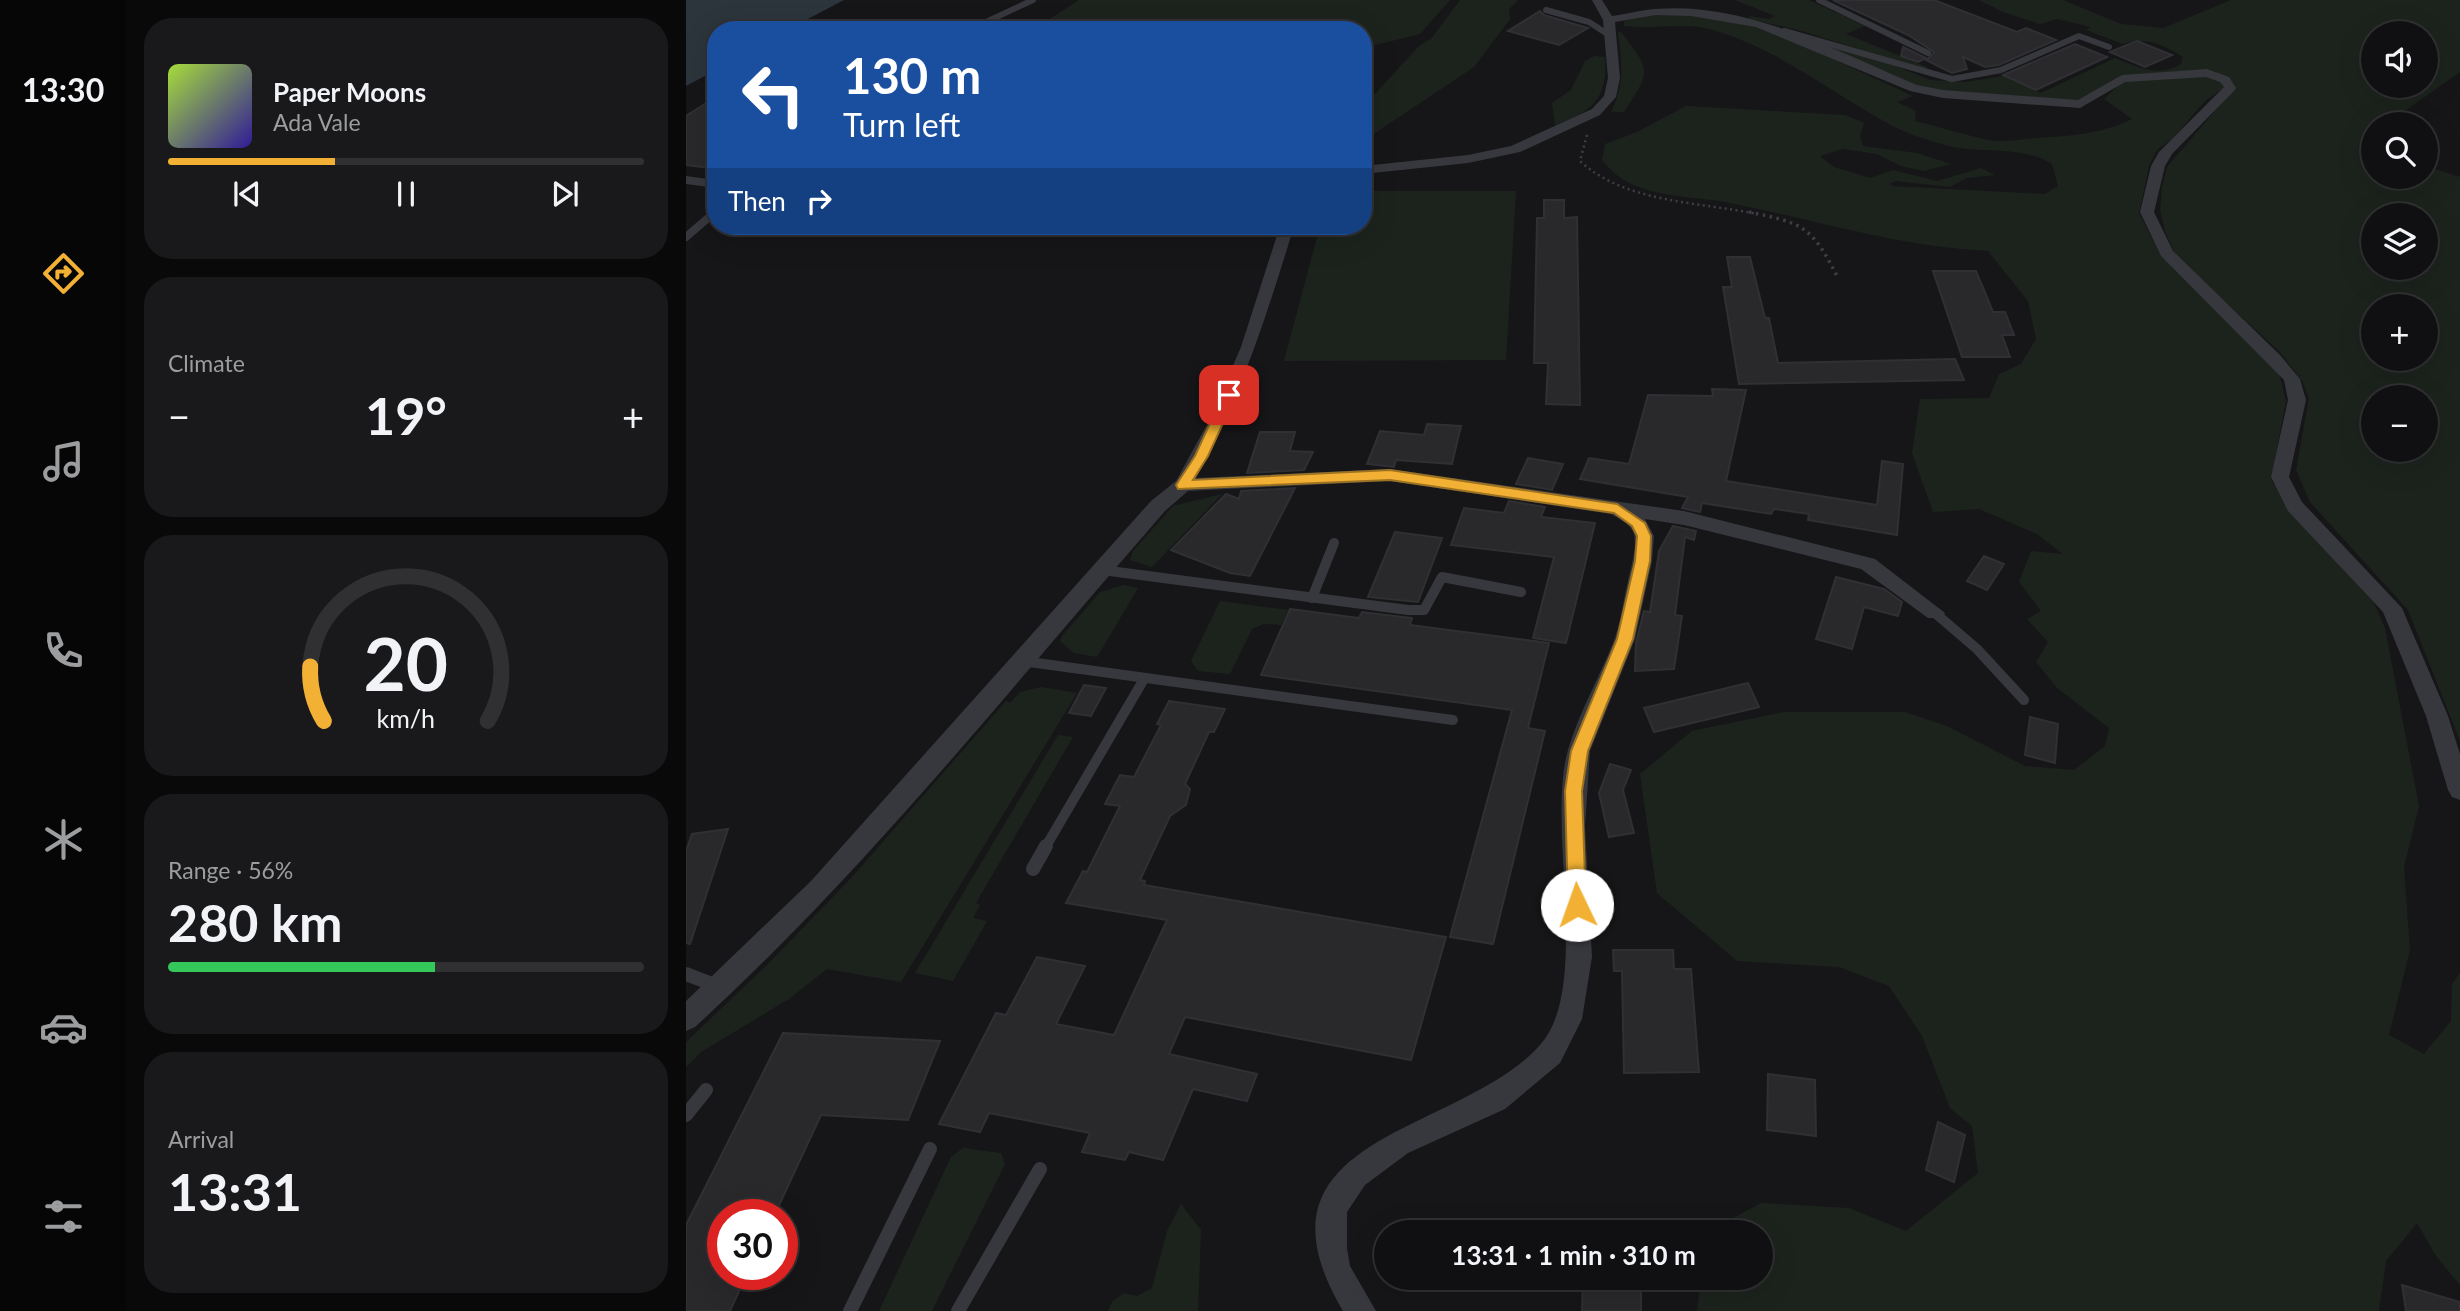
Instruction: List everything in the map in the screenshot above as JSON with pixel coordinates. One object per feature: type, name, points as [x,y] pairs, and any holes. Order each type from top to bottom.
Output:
[{"type":"street","points":[[1372,169],[1468,159],[1514,149],[1596,113],[1610,97],[1614,78],[1609,27],[1597,0]]},
{"type":"street","points":[[1609,27],[1656,12],[1691,13],[1778,29],[1813,46],[1930,92],[2080,104],[2094,99],[2122,79],[2207,74],[2230,84],[2166,152],[2158,166],[2147,212],[2166,253],[2274,358],[2291,379],[2297,400],[2293,429],[2280,477],[2295,506],[2392,608],[2437,716],[2460,790]]},
{"type":"street","points":[[686,180],[707,183]]},
{"type":"street","points":[[686,1018],[820,889],[1019,660],[1158,506],[1183,485],[1201,456],[1249,348],[1284,235]]},
{"type":"street","points":[[1183,485],[1390,475],[1684,519],[1838,554],[1868,564],[1935,613]]},
{"type":"street","points":[[1360,1311],[1336,1271],[1332,1248],[1332,1208],[1355,1175],[1398,1143],[1495,1098],[1550,1054],[1569,1019],[1579,957],[1573,826],[1579,751],[1625,639],[1642,561],[1644,536],[1637,523],[1617,509]]},
{"type":"lane","points":[[988,21],[1033,0]]},
{"type":"lane","points":[[1819,0],[1928,53]]},
{"type":"lane","points":[[1546,10],[1609,27]]},
{"type":"lane","points":[[1778,29],[1952,79],[1980,77],[1997,72],[2079,36],[2109,47]]},
{"type":"lane","points":[[686,237],[707,219]]},
{"type":"lane","points":[[1312,598],[1334,544]]},
{"type":"lane","points":[[1102,570],[1424,610],[1443,577],[1521,592]]},
{"type":"lane","points":[[1935,613],[1977,649],[2024,701]]},
{"type":"lane","points":[[1019,660],[1453,720]]},
{"type":"lane","points":[[1033,869],[1144,679]]},
{"type":"lane","points":[[686,974],[719,987]]},
{"type":"lane","points":[[686,1115],[706,1090]]},
{"type":"lane","points":[[850,1311],[930,1149]]},
{"type":"lane","points":[[958,1311],[1040,1169]]},
{"type":"path","points":[[1596,113],[1581,152],[1580,161],[1585,168],[1619,186],[1646,195],[1729,206],[1798,224],[1824,250],[1837,276]]},
{"type":"shaded area","points":[[686,0],[844,0],[804,21],[707,21],[707,75],[686,86]]},
{"type":"shaded area","points":[[1079,0],[1450,0],[1420,34],[1372,46],[1372,21],[1047,21]]},
{"type":"shaded area","points":[[1460,0],[1518,0],[1509,9],[1510,19],[1474,67],[1372,135],[1372,97],[1420,45],[1431,39]]},
{"type":"shaded area","points":[[1735,0],[1809,0],[1865,26],[1846,34],[1927,67],[1925,70],[1802,31],[1749,19],[1749,16],[1769,19],[1775,16]]},
{"type":"shaded area","points":[[1979,0],[2063,0],[2121,24],[2163,28],[2231,0],[2460,0],[2460,72],[2438,88],[2438,21],[2361,21],[2361,98],[2424,98],[2404,112],[2361,112],[2361,189],[2438,189],[2438,170],[2460,177],[2460,741],[2408,610],[2310,502],[2296,470],[2309,398],[2302,381],[2280,352],[2174,252],[2165,231],[2160,210],[2167,167],[2233,90],[2221,75],[2147,74],[2074,101],[1923,88],[1839,54],[1827,46],[1888,63],[1930,80],[1966,82],[2003,76],[2041,93],[2115,58],[2156,71],[2181,64],[2183,57],[2154,43],[2139,41],[2123,44],[2086,30],[2091,27],[2057,19],[2040,24],[2005,13]]},
{"type":"shaded area","points":[[1656,14],[1692,15],[1762,26],[1913,96],[1897,102],[1916,111],[1915,121],[1995,141],[2086,133],[2132,119],[2104,99],[2123,81],[2205,75],[2223,81],[2225,87],[2205,101],[2173,138],[2157,150],[2149,166],[2139,213],[2161,256],[2279,373],[2286,401],[2271,480],[2293,514],[2374,603],[2385,628],[2419,806],[2404,867],[2410,950],[2389,1035],[2424,1054],[2451,1021],[2452,984],[2460,973],[2460,1285],[2436,1256],[2417,1223],[2386,1261],[2379,1311],[1697,1311],[1700,1290],[1773,1290],[1773,1220],[1729,1220],[1761,1203],[1849,1208],[1906,1231],[1978,1173],[1972,1126],[1950,1108],[1922,1036],[1889,986],[1839,967],[1737,961],[1657,893],[1640,774],[1692,731],[1784,712],[1905,712],[1947,726],[2025,766],[2074,770],[2105,746],[2109,728],[2057,688],[2036,662],[2048,642],[2027,619],[2041,611],[2019,582],[2031,551],[2063,554],[2037,534],[1979,509],[1933,512],[1912,453],[1920,399],[1989,398],[1999,374],[2021,364],[2036,339],[2028,301],[1988,251],[1921,244],[1725,202],[1657,192],[1626,181],[1602,160],[1605,144],[1637,132],[1686,106],[1845,115],[1864,123],[1860,135],[1863,146],[1917,153],[1951,164],[1923,171],[1901,166],[1877,154],[1843,149],[1820,156],[1834,167],[1870,178],[1893,170],[1937,181],[1981,168],[1995,175],[1967,178],[1950,187],[1896,181],[1889,184],[1893,186],[2045,194],[2058,186],[2052,164],[2025,154],[1952,147],[1909,134],[1781,59],[1734,37],[1699,27],[1624,26],[1624,21]]},
{"type":"shaded area","points":[[1620,31],[1638,55],[1644,71],[1640,87],[1624,112],[1611,112],[1620,83]]},
{"type":"shaded area","points":[[1594,56],[1605,57],[1604,84],[1600,94],[1588,109],[1555,125],[1552,103],[1571,90],[1585,61]]},
{"type":"shaded area","points":[[1372,191],[1516,191],[1506,360],[1284,361],[1318,235],[1372,235]]},
{"type":"shaded area","points":[[1222,494],[1152,567],[1130,560],[1133,551],[1173,506]]},
{"type":"shaded area","points":[[1123,585],[1138,588],[1097,657],[1074,653],[1060,641],[1100,592]]},
{"type":"shaded area","points":[[1220,601],[1288,610],[1281,625],[1264,624],[1252,629],[1230,674],[1198,671],[1191,661]]},
{"type":"shaded area","points":[[1041,687],[1077,693],[901,982],[827,969],[789,999],[701,1052],[686,1067],[686,1042],[768,964],[853,876],[1006,701],[1010,703],[1020,692]]},
{"type":"shaded area","points":[[1058,735],[1073,737],[976,903],[980,905],[973,918],[987,921],[953,981],[915,973]]},
{"type":"shaded area","points":[[963,1148],[1001,1153],[1005,1164],[932,1311],[879,1311],[951,1157]]},
{"type":"shaded area","points":[[1181,1204],[1201,1230],[1198,1311],[1108,1311],[1112,1302],[1124,1293],[1137,1296],[1152,1288],[1167,1231]]},
{"type":"building","points":[[1833,0],[1934,0],[2017,32],[2026,28],[2056,40],[1999,65],[1985,67],[1963,57],[1967,69],[1952,73],[1924,59],[1918,62],[1901,56],[1903,47],[1928,59],[1934,52],[1908,35]]},
{"type":"building","points":[[1540,11],[1544,15],[1588,28],[1559,45],[1508,31]]},
{"type":"building","points":[[2137,41],[2172,55],[2145,67],[2110,52]]},
{"type":"building","points":[[2075,44],[2107,57],[2036,90],[2003,75]]},
{"type":"building","points":[[707,103],[707,168],[686,165],[686,116]]},
{"type":"building","points":[[1544,200],[1564,200],[1564,218],[1577,217],[1580,405],[1546,404],[1548,363],[1534,363],[1537,218],[1544,218]]},
{"type":"building","points":[[1727,257],[1750,257],[1765,318],[1769,318],[1778,363],[1955,359],[1964,380],[1739,384],[1723,287],[1732,287]]},
{"type":"building","points":[[1933,271],[1976,271],[1993,312],[2005,312],[2014,335],[2002,335],[2010,357],[1962,357]]},
{"type":"building","points":[[1712,389],[1746,390],[1726,481],[1877,505],[1882,461],[1903,464],[1897,535],[1808,520],[1809,514],[1774,509],[1771,514],[1702,503],[1700,512],[1682,508],[1688,497],[1580,479],[1589,458],[1629,464],[1648,395],[1713,396]]},
{"type":"building","points":[[1427,424],[1461,426],[1452,464],[1396,460],[1394,467],[1367,464],[1380,431],[1424,435]]},
{"type":"building","points":[[1260,432],[1295,432],[1290,451],[1313,452],[1304,470],[1247,473]]},
{"type":"building","points":[[1528,458],[1563,464],[1552,490],[1516,484]]},
{"type":"building","points":[[1295,488],[1250,576],[1230,573],[1171,550],[1226,494],[1239,499],[1241,491]]},
{"type":"building","points":[[1509,501],[1545,507],[1541,517],[1595,523],[1566,643],[1533,638],[1554,557],[1451,545],[1464,508],[1504,513]]},
{"type":"building","points":[[1673,526],[1696,531],[1694,540],[1685,537],[1675,615],[1682,616],[1674,669],[1635,671],[1636,643],[1644,611],[1650,612],[1659,551]]},
{"type":"building","points":[[1395,532],[1442,538],[1418,602],[1368,597]]},
{"type":"building","points":[[1984,556],[2004,564],[1987,590],[1967,581]]},
{"type":"building","points":[[1836,577],[1884,589],[1902,602],[1898,616],[1864,607],[1852,649],[1816,639]]},
{"type":"building","points":[[1290,609],[1359,618],[1362,612],[1412,618],[1410,625],[1549,643],[1528,728],[1545,731],[1493,944],[1450,937],[1512,710],[1261,675]]},
{"type":"building","points":[[1748,683],[1759,707],[1654,732],[1644,708]]},
{"type":"building","points":[[1084,685],[1106,688],[1091,716],[1069,713]]},
{"type":"building","points":[[1169,701],[1225,709],[1214,732],[1209,732],[1185,784],[1190,789],[1186,805],[1170,816],[1140,880],[1145,881],[1144,885],[1446,937],[1411,1060],[1185,1017],[1169,1054],[1257,1074],[1247,1101],[1193,1089],[1163,1160],[1129,1152],[1125,1160],[1082,1152],[1090,1133],[989,1113],[980,1132],[939,1124],[996,1013],[1006,1015],[1037,957],[1085,966],[1056,1024],[1114,1035],[1167,920],[1066,903],[1083,871],[1087,872],[1120,806],[1105,804],[1120,775],[1134,777],[1161,725],[1157,724]]},
{"type":"building","points":[[2030,717],[2058,724],[2055,763],[2025,755]]},
{"type":"building","points":[[1610,764],[1631,770],[1623,790],[1634,833],[1609,837],[1599,793]]},
{"type":"building","points":[[728,829],[690,944],[686,943],[686,851],[692,834]]},
{"type":"building","points":[[1613,950],[1673,950],[1674,969],[1691,969],[1699,1072],[1624,1073],[1622,971],[1614,971]]},
{"type":"building","points":[[783,1033],[940,1041],[908,1120],[821,1115],[782,1199],[707,1199],[707,1290],[740,1290],[730,1311],[686,1311],[686,1225]]},
{"type":"building","points":[[1768,1074],[1815,1080],[1816,1136],[1767,1130]]},
{"type":"building","points":[[1938,1122],[1965,1135],[1954,1182],[1926,1170]]},
{"type":"building","points":[[2402,1285],[2460,1302],[2460,1311],[2406,1311]]},
{"type":"building","points":[[1583,1290],[1641,1290],[1641,1311],[1582,1311]]},
{"type":"route","points":[[1229,395],[1201,456],[1183,485],[1390,475],[1617,509],[1637,523],[1644,536],[1642,561],[1625,639],[1579,751],[1573,791],[1577,905]]}]
